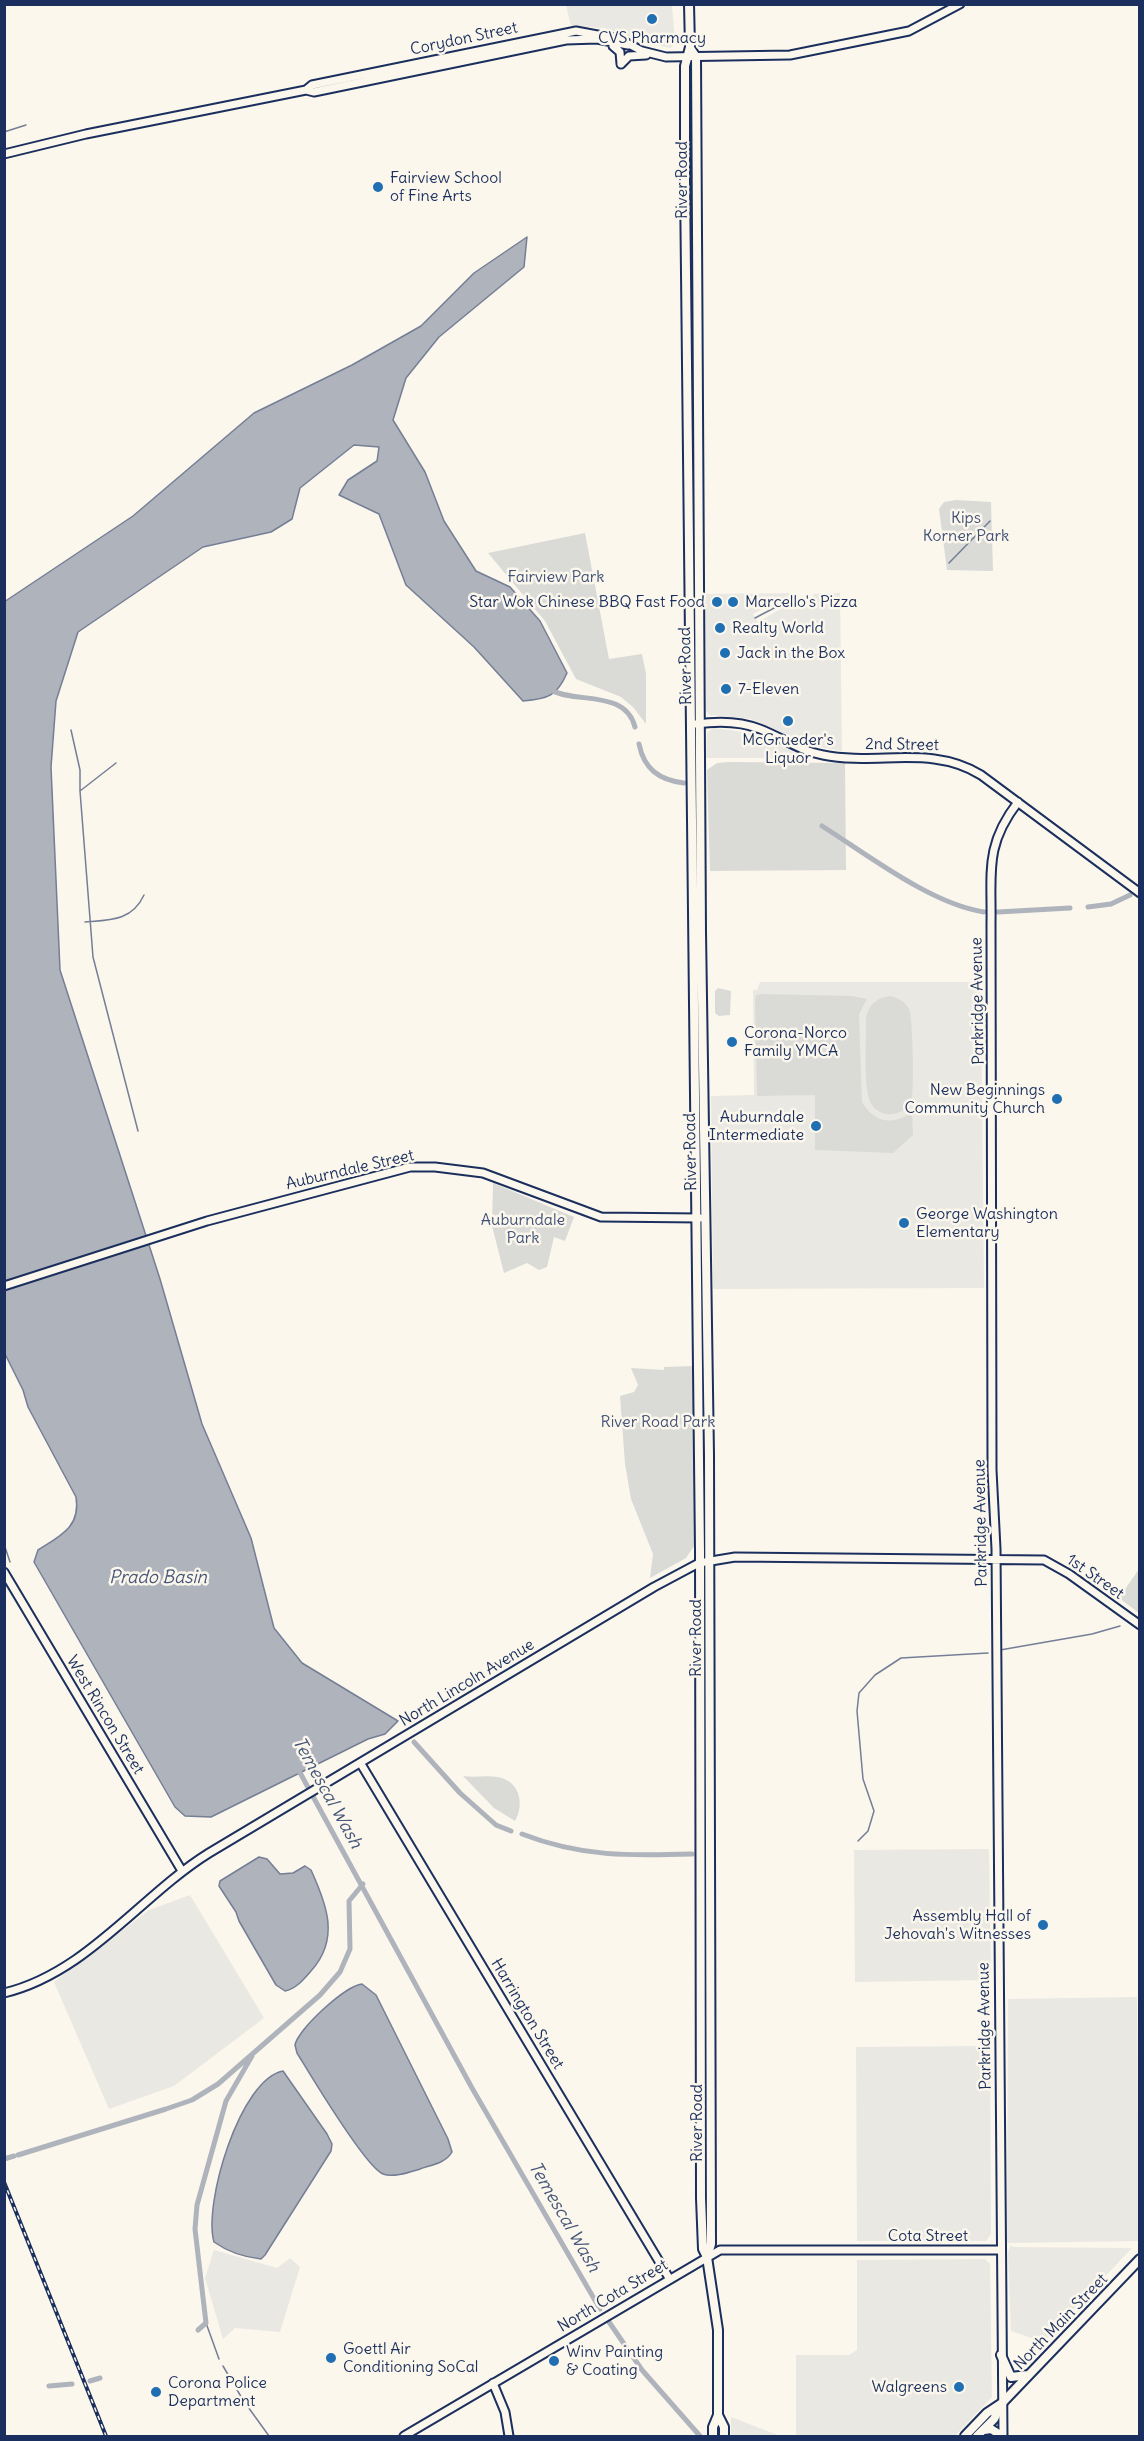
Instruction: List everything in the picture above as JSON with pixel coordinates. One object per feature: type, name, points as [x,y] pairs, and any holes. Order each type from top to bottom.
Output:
[{"type":"main road","name":"River Road","points":[[689,4],[690,48],[686,58],[699,1563],[701,2198],[703,2249],[707,2257],[717,2330],[718,2415],[713,2427],[713,2436]]},
{"type":"main road","points":[[690,48],[696,57]]},
{"type":"main road","name":"River Road","points":[[696,57],[699,723],[709,1560],[711,2244],[707,2257]]},
{"type":"main road","name":"North Main Street","points":[[965,2436],[987,2413],[1002,2403],[1140,2259]]},
{"type":"main road","points":[[1001,2355],[1011,2377],[1029,2375]]},
{"type":"main road","name":"North Main Street","points":[[980,2434],[994,2419],[1002,2403]]},
{"type":"main road","name":"River Road","points":[[718,2415],[724,2427],[724,2436]]},
{"type":"main road","points":[[980,2434],[991,2429],[1003,2436]]},
{"type":"street","name":"Corydon Street","points":[[4,154],[86,134],[306,90],[314,92],[566,40],[597,39],[628,45],[655,55],[686,58],[790,55],[909,31],[960,4]]},
{"type":"street","name":"Corydon Street","points":[[306,90],[322,82],[576,32],[600,33],[619,39],[628,45]]},
{"type":"street","points":[[597,39],[618,49],[621,64],[633,55],[655,55]]},
{"type":"street","name":"2nd Street","points":[[690,725],[699,723],[748,725],[825,755],[944,759],[973,770],[1140,893]]},
{"type":"street","name":"Parkridge Avenue","points":[[1003,2436],[996,1558],[992,1470],[991,917],[992,849],[998,831],[1018,802]]},
{"type":"street","name":"Auburndale Street","points":[[4,1286],[207,1221],[410,1167],[435,1167],[483,1173],[601,1217],[705,1217]]},
{"type":"street","name":"North Lincoln Avenue","points":[[4,1993],[45,1978],[78,1957],[182,1871],[654,1587],[699,1563],[735,1557],[996,1558]]},
{"type":"street","name":"1st Street","points":[[996,1558],[1035,1559],[1053,1564],[1140,1625]]},
{"type":"street","name":"West Rincon Street","points":[[4,1572],[182,1871]]},
{"type":"street","name":"Harrington Street","points":[[361,1764],[669,2278]]},
{"type":"street","name":"Cota Street","points":[[855,2249],[1001,2250]]},
{"type":"street","name":"North Cota Street","points":[[404,2436],[626,2303],[720,2250],[855,2249]]},
{"type":"street","points":[[493,2383],[505,2412],[509,2436]]},
{"type":"shaded area","points":[[566,5],[672,5],[675,42],[671,48],[604,28],[571,26]]},
{"type":"shaded area","points":[[795,593],[753,614],[758,622],[796,600],[813,600],[813,594],[840,593],[842,751],[813,746],[751,719],[710,715],[706,711],[705,594]]},
{"type":"shaded area","points":[[714,728],[751,733],[815,758],[706,758],[707,732]]},
{"type":"shaded area","points":[[760,982],[981,982],[984,1288],[713,1289],[711,1096],[754,1095],[753,990],[757,990]]},
{"type":"shaded area","points":[[989,1849],[991,1980],[855,1982],[854,1850]]},
{"type":"shaded area","points":[[190,1895],[264,2018],[174,2086],[109,2109],[54,1982],[149,1910]]},
{"type":"shaded area","points":[[1137,1997],[1139,2241],[1007,2243],[1008,1999]]},
{"type":"shaded area","points":[[990,2046],[991,2234],[986,2241],[857,2241],[856,2047]]},
{"type":"shaded area","points":[[1010,2246],[1132,2248],[1043,2342],[1011,2331],[1008,2253]]},
{"type":"shaded area","points":[[214,2250],[277,2268],[290,2258],[300,2267],[280,2332],[235,2328],[223,2339],[205,2278]]},
{"type":"shaded area","points":[[985,2259],[990,2264],[992,2397],[955,2436],[796,2436],[796,2355],[849,2355],[857,2350],[857,2260]]},
{"type":"shaded area","points":[[731,2417],[780,2436],[731,2436]]},
{"type":"green space","name":"Kips Korner Park","points":[[956,500],[991,502],[993,571],[947,570],[939,509],[944,502]]},
{"type":"green space","name":"Fairview Park","points":[[585,533],[609,659],[642,654],[646,674],[646,724],[633,707],[621,697],[576,679],[545,621],[488,553]]},
{"type":"green space","points":[[717,763],[845,763],[846,870],[710,871],[707,770]]},
{"type":"green space","points":[[718,988],[731,991],[730,1015],[719,1016],[715,1013],[715,991]]},
{"type":"green space","points":[[756,995],[852,996],[867,999],[859,1014],[862,1102],[872,1114],[884,1120],[898,1119],[912,1112],[913,1135],[893,1153],[815,1150],[815,1095],[757,1096],[755,999]]},
{"type":"green space","points":[[890,996],[901,1000],[909,1009],[912,1038],[912,1097],[905,1108],[894,1114],[882,1113],[872,1105],[866,1076],[866,1017],[874,1002]]},
{"type":"green space","name":"Auburndale Park","points":[[493,1183],[574,1217],[565,1241],[554,1237],[547,1267],[539,1270],[527,1263],[504,1273],[492,1226]]},
{"type":"green space","name":"River Road Park","points":[[694,1366],[694,1546],[686,1558],[650,1578],[653,1554],[631,1499],[625,1464],[620,1396],[634,1392],[638,1385],[631,1368],[664,1370],[664,1367]]},
{"type":"green space","points":[[1139,1569],[1139,1613],[1119,1598]]},
{"type":"green space","points":[[463,1776],[497,1777],[515,1787],[520,1807],[515,1821],[494,1808]]},
{"type":"water","name":"Prado Basin","points":[[527,237],[524,267],[439,337],[406,378],[393,420],[425,472],[444,521],[476,571],[510,587],[540,621],[567,673],[551,695],[523,701],[474,647],[406,585],[379,514],[339,495],[348,480],[377,461],[379,447],[354,445],[300,488],[292,519],[271,532],[203,547],[78,632],[56,701],[51,767],[60,970],[160,1279],[202,1424],[251,1538],[274,1628],[302,1663],[398,1721],[385,1734],[368,1739],[211,1817],[185,1816],[175,1807],[34,1562],[38,1550],[67,1530],[77,1507],[76,1497],[28,1407],[23,1390],[5,1354],[4,602],[133,516],[254,413],[352,365],[421,326],[474,273]]},
{"type":"water","points":[[259,1857],[267,1859],[280,1874],[293,1873],[305,1866],[311,1870],[326,1909],[328,1934],[320,1959],[300,1983],[285,1991],[276,1985],[219,1886],[220,1881]]},
{"type":"water","points":[[362,1984],[376,1995],[448,2139],[452,2152],[438,2163],[407,2173],[392,2175],[383,2174],[375,2168],[338,2119],[297,2053],[295,2045],[298,2038],[313,2019],[345,1992]]},
{"type":"water","points":[[283,2071],[332,2144],[331,2151],[261,2259],[236,2254],[214,2242],[212,2224],[214,2200],[228,2145],[239,2119],[267,2079]]},
{"type":"waterway","points":[[4,132],[26,125]]},
{"type":"waterway","points":[[949,563],[990,521]]},
{"type":"waterway","points":[[755,618],[795,597]]},
{"type":"waterway","points":[[551,690],[561,694],[611,702],[630,715],[635,727]]},
{"type":"waterway","points":[[71,730],[80,770],[80,791]]},
{"type":"waterway","points":[[639,744],[641,753],[654,772],[667,779],[684,783]]},
{"type":"waterway","points":[[116,763],[80,791],[93,957],[138,1131]]},
{"type":"waterway","points":[[822,826],[922,889],[964,907],[984,912]]},
{"type":"waterway","points":[[85,922],[119,918],[133,910],[144,895]]},
{"type":"waterway","points":[[1088,907],[1111,904],[1130,895]]},
{"type":"waterway","points":[[998,912],[1070,908]]},
{"type":"waterway","points":[[4,1544],[10,1562]]},
{"type":"waterway","points":[[1000,1650],[1092,1634],[1120,1626]]},
{"type":"waterway","points":[[858,1841],[868,1831],[874,1811],[863,1779],[857,1711],[859,1693],[875,1675],[901,1658],[988,1653]]},
{"type":"waterway","points":[[414,1742],[460,1793],[496,1825],[511,1831]]},
{"type":"waterway","name":"Temescal Wash","points":[[298,1769],[472,2088],[600,2309]]},
{"type":"waterway","points":[[522,1834],[544,1842],[585,1851],[627,1855],[692,1854]]},
{"type":"waterway","points":[[18,2155],[192,2100],[218,2084],[320,1995],[340,1972],[350,1949],[349,1901],[363,1884]]},
{"type":"waterway","points":[[198,2330],[206,2323],[195,2229],[197,2205],[226,2101],[252,2056]]},
{"type":"waterway","points":[[4,2159],[14,2156]]},
{"type":"waterway","name":"Temescal Wash","points":[[609,2322],[642,2370],[700,2436]]},
{"type":"waterway","points":[[206,2323],[219,2359]]},
{"type":"waterway","points":[[223,2366],[243,2400],[269,2436]]},
{"type":"waterway","points":[[90,2381],[100,2378]]},
{"type":"waterway","points":[[49,2386],[72,2384]]},
{"type":"railway","points":[[4,2182],[106,2436]]},
{"type":"place","name":"CVS Pharmacy","points":[[652,19]]},
{"type":"place","name":"Fairview School of Fine Arts","points":[[378,187]]},
{"type":"place","name":"Star Wok Chinese BBQ Fast Food","points":[[717,602]]},
{"type":"place","name":"Marcello's Pizza","points":[[733,602]]},
{"type":"place","name":"Realty World","points":[[720,628]]},
{"type":"place","name":"Jack in the Box","points":[[725,653]]},
{"type":"place","name":"7-Eleven","points":[[726,689]]},
{"type":"place","name":"McGrueder's Liquor","points":[[788,721]]},
{"type":"place","name":"Corona-Norco Family YMCA","points":[[732,1042]]},
{"type":"place","name":"New Beginnings Community Church","points":[[1057,1099]]},
{"type":"place","name":"Auburndale Intermediate","points":[[816,1126]]},
{"type":"place","name":"George Washington Elementary","points":[[904,1223]]},
{"type":"place","name":"Assembly Hall of Jehovah's Witnesses","points":[[1043,1925]]},
{"type":"place","name":"Goettl Air Conditioning SoCal","points":[[331,2358]]},
{"type":"place","name":"Winv Painting & Coating","points":[[554,2361]]},
{"type":"place","name":"Walgreens","points":[[959,2387]]},
{"type":"place","name":"Corona Police Department","points":[[156,2392]]}]
